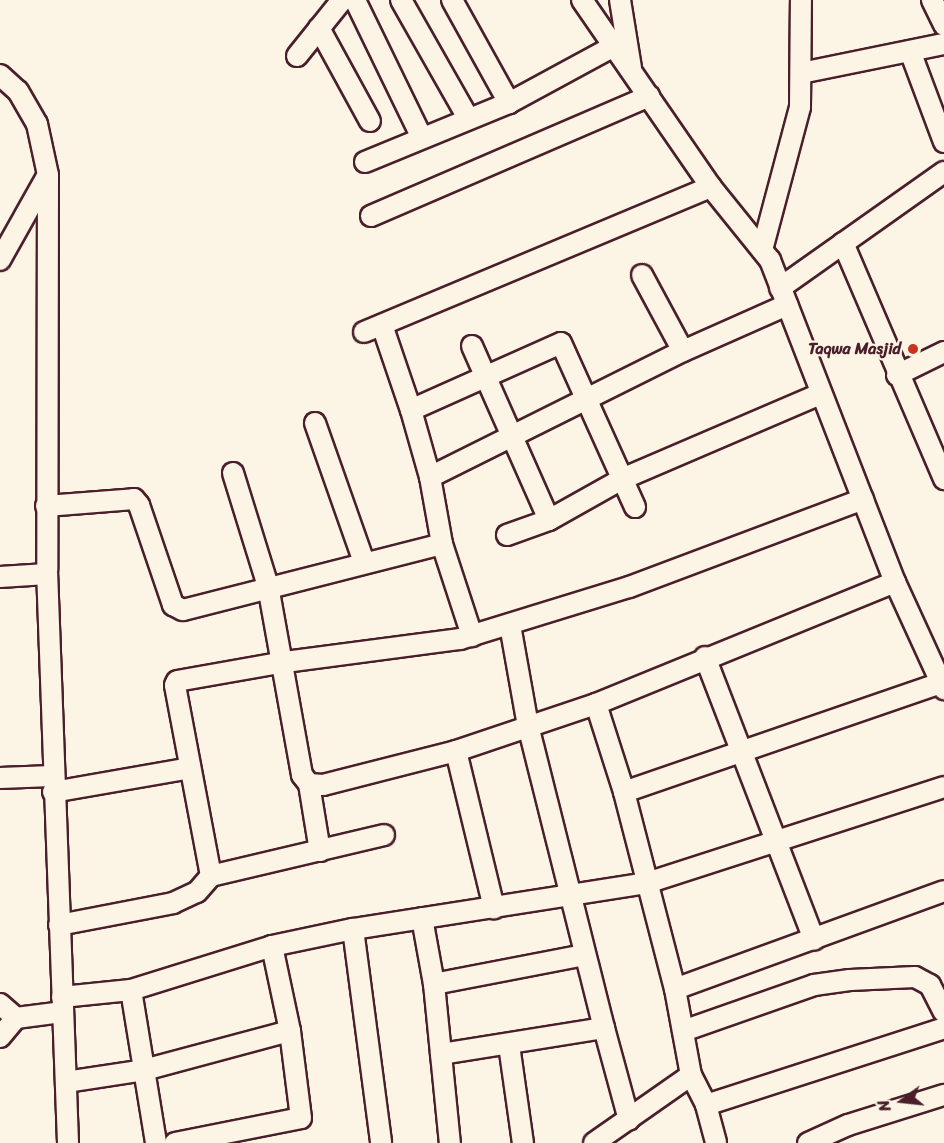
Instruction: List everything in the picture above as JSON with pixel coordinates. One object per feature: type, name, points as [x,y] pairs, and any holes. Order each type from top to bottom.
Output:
[{"type":"street","points":[[297,56],[342,0]]},
{"type":"street","points":[[355,0],[422,138]]},
{"type":"street","points":[[401,0],[468,118]]},
{"type":"street","points":[[452,0],[509,103]]},
{"type":"street","points":[[582,0],[711,187],[762,250],[784,296],[820,394],[895,582],[942,686],[742,749],[624,792]]},
{"type":"street","points":[[620,0],[632,73]]},
{"type":"street","points":[[762,250],[800,107],[801,0]]},
{"type":"street","points":[[932,0],[944,25]]},
{"type":"street","points":[[319,28],[370,121]]},
{"type":"street","points":[[365,162],[509,103],[612,46]]},
{"type":"street","points":[[801,73],[910,51],[942,49]]},
{"type":"street","points":[[910,51],[944,142]]},
{"type":"street","points":[[2,81],[18,91],[37,124],[48,175],[47,574],[68,1143]]},
{"type":"street","points":[[371,216],[649,96]]},
{"type":"street","points":[[430,477],[590,400],[784,296],[843,243],[944,172]]},
{"type":"street","points":[[0,260],[48,175]]},
{"type":"street","points":[[472,636],[442,544],[430,477],[411,410],[373,328],[711,187]]},
{"type":"street","points":[[843,243],[897,375],[944,479]]},
{"type":"street","points":[[642,275],[683,351]]},
{"type":"street","points":[[411,410],[561,343],[590,400],[635,507]]},
{"type":"street","points":[[472,346],[515,437],[549,520]]},
{"type":"street","points":[[897,375],[944,352]]},
{"type":"street","points":[[507,535],[549,520],[622,479],[820,394]]},
{"type":"street","points":[[315,423],[364,562]]},
{"type":"street","points":[[233,473],[268,586],[285,662],[302,775],[309,784],[320,851]]},
{"type":"street","points":[[211,876],[175,685],[177,681],[285,662],[472,636],[629,587],[863,499]]},
{"type":"street","points":[[46,506],[134,500],[139,505],[173,605],[183,610],[268,586],[442,544]]},
{"type":"street","points":[[0,577],[47,574]]},
{"type":"street","points":[[309,784],[323,785],[456,751],[596,704],[705,657],[895,582]]},
{"type":"street","points":[[510,625],[528,726],[572,897],[584,955],[628,1120]]},
{"type":"street","points":[[705,657],[780,843],[814,940]]},
{"type":"street","points":[[596,704],[624,792],[675,989],[691,1076],[706,1105],[716,1143]]},
{"type":"street","points":[[456,751],[494,908]]},
{"type":"street","points":[[0,778],[53,784],[190,768]]},
{"type":"street","points":[[0,1037],[16,1018],[62,1004],[131,990],[272,946],[353,929],[572,897],[647,883],[780,843],[944,787]]},
{"type":"street","points":[[59,925],[173,903],[197,892],[211,876],[384,835]]},
{"type":"street","points":[[675,989],[944,891]]},
{"type":"street","points":[[422,918],[434,984],[450,1143]]},
{"type":"street","points":[[353,929],[381,1143]]},
{"type":"street","points":[[175,1143],[302,1118],[290,1031],[272,946]]},
{"type":"street","points":[[434,984],[584,955]]},
{"type":"street","points":[[683,1031],[814,985],[850,980],[915,977],[930,985],[944,1010]]},
{"type":"street","points":[[131,990],[156,1143]]},
{"type":"street","points":[[0,1004],[16,1018]]},
{"type":"street","points":[[441,1054],[509,1045],[604,1028]]},
{"type":"street","points":[[706,1105],[944,1028]]},
{"type":"street","points":[[66,1082],[144,1070],[290,1031]]},
{"type":"street","points":[[509,1045],[523,1143]]},
{"type":"street","points":[[594,1143],[691,1076]]},
{"type":"street","points":[[808,1143],[848,1125],[944,1095]]},
{"type":"place","name":"Taqwa Masjid","points":[[913,349]]}]
